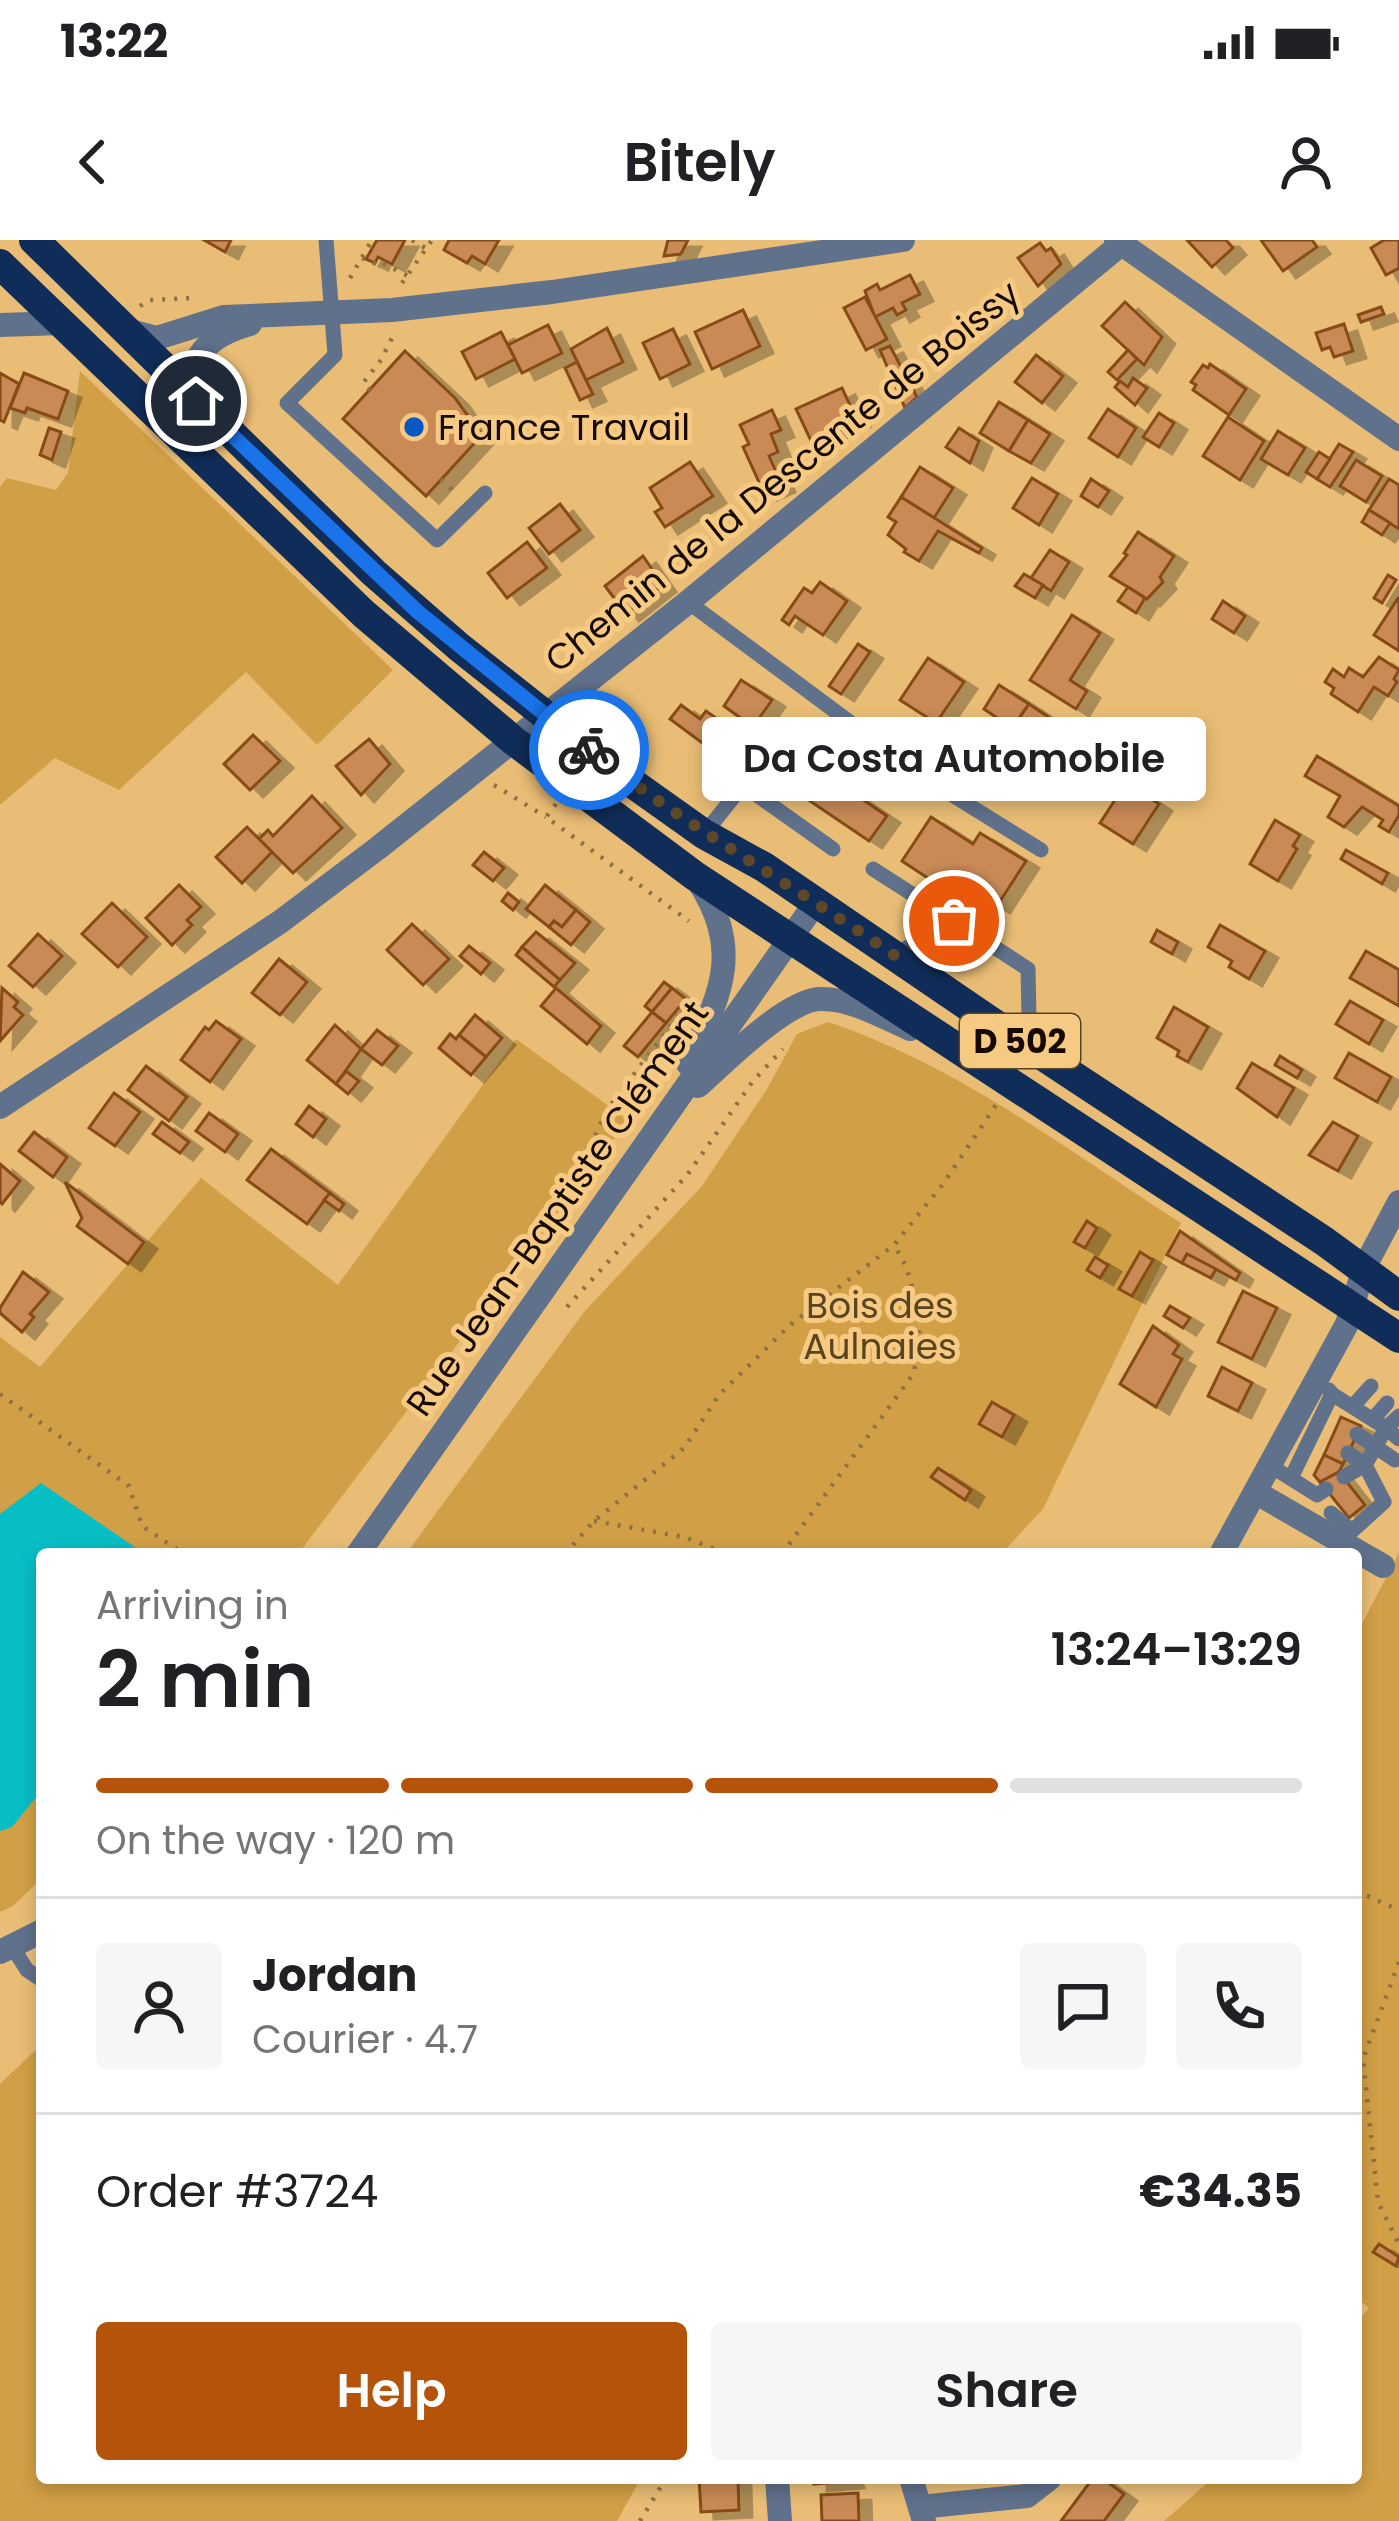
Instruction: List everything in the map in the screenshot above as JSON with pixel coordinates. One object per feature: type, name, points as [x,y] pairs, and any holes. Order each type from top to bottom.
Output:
[{"type":"main road","name":"D 502","points":[[34,240],[404,599],[546,716],[704,834],[816,902],[1364,1268],[1399,1296]]},
{"type":"main road","name":"D 502","points":[[0,264],[364,614],[514,741],[695,876],[1399,1338]]},
{"type":"street","points":[[124,329],[157,338],[224,317],[332,313],[395,299],[552,292],[903,240]]},
{"type":"street","points":[[1118,242],[1399,439]]},
{"type":"street","name":"Chemin de la Descente de Boissy","points":[[514,741],[688,602],[1118,242]]},
{"type":"street","points":[[196,401],[192,382],[203,349],[223,333],[275,316]]},
{"type":"street","points":[[0,325],[62,322]]},
{"type":"street","points":[[0,1107],[280,922],[514,741]]},
{"type":"street","points":[[665,1116],[708,1020],[726,964],[721,923],[695,876]]},
{"type":"street","name":"Rue Jean-Baptiste Clément","points":[[362,1548],[816,902]]},
{"type":"street","points":[[665,1116],[738,1050],[817,998],[867,1010],[959,1048]]},
{"type":"street","points":[[1225,1548],[1257,1493],[1281,1472],[1326,1383],[1364,1268],[1399,1202]]},
{"type":"street","points":[[1257,1493],[1352,1548]]},
{"type":"street","points":[[1362,1554],[1383,1566]]},
{"type":"street","points":[[7,1950],[36,1934]]},
{"type":"street","points":[[777,2484],[780,2521]]},
{"type":"street","points":[[913,2484],[922,2514],[1027,2496],[1042,2484]]},
{"type":"lane","points":[[326,240],[335,355],[287,403],[437,540],[485,493]]},
{"type":"lane","points":[[688,602],[925,778],[1042,850]]},
{"type":"lane","points":[[704,834],[743,785],[833,849]]},
{"type":"lane","points":[[873,868],[1028,969],[1029,1018],[1018,1040]]},
{"type":"lane","points":[[894,955],[954,921]]},
{"type":"lane","points":[[1326,1383],[1354,1406],[1389,1421],[1365,1465],[1344,1477]]},
{"type":"lane","points":[[1326,1383],[1322,1415],[1281,1472],[1321,1492],[1352,1531],[1384,1502],[1365,1465],[1348,1453]]},
{"type":"lane","points":[[1354,1406],[1371,1386]]},
{"type":"lane","points":[[1322,1415],[1338,1425]]},
{"type":"lane","points":[[1312,1434],[1330,1442]]},
{"type":"lane","points":[[1357,1434],[1395,1460]]},
{"type":"lane","points":[[1357,1494],[1373,1481]]},
{"type":"lane","points":[[7,1950],[36,1976]]},
{"type":"path","points":[[351,290],[350,278],[372,240]]},
{"type":"path","points":[[412,240],[427,249]]},
{"type":"path","points":[[370,390],[363,383],[394,335],[395,299],[432,240]]},
{"type":"path","points":[[362,258],[408,276]]},
{"type":"path","points":[[478,770],[506,794],[546,817]]},
{"type":"path","points":[[544,790],[554,806]]},
{"type":"path","points":[[548,1236],[607,1110],[693,997]]},
{"type":"path","points":[[562,1312],[688,1174],[753,1082],[782,1050]]},
{"type":"path","points":[[570,1548],[594,1521],[684,1448],[719,1395],[790,1325],[894,1245],[943,1184],[999,1100]]},
{"type":"path","points":[[786,1548],[914,1372],[921,1318],[906,1266],[894,1245]]},
{"type":"path","points":[[0,1394],[129,1486],[142,1526],[175,1548]]},
{"type":"path","points":[[594,1521],[684,1537],[712,1548]]},
{"type":"path","points":[[1362,1894],[1399,1910]]},
{"type":"path","points":[[1399,1962],[1364,2059],[1378,2203],[1399,2244]]},
{"type":"path","points":[[640,2521],[662,2484]]},
{"type":"green space","points":[[80,371],[393,670],[317,745],[246,672],[119,790],[55,758],[0,805],[0,487],[7,478],[56,490],[68,473]]},
{"type":"green space","name":"Bois des Aulnaies","points":[[828,1022],[922,1061],[1181,1223],[1043,1509],[1007,1548],[410,1548],[584,1312],[702,1186],[767,1089],[797,1034]]},
{"type":"green space","points":[[516,1039],[628,1120],[303,1548],[36,1548],[36,1884],[0,1912],[0,1337],[40,1367],[201,1178],[338,1285]]},
{"type":"green space","points":[[1399,1553],[1399,2521],[1164,2521],[1206,2484],[1362,2484],[1362,2317],[1369,2308],[1362,2302],[1362,1624]]},
{"type":"green space","points":[[36,2050],[36,2484],[638,2484],[617,2521],[0,2521],[0,2084]]},
{"type":"water","points":[[41,1483],[136,1548],[36,1548],[36,1797],[12,1827],[0,1831],[0,1514]]},
{"type":"building","points":[[204,240],[231,240],[225,252]]},
{"type":"building","points":[[377,240],[405,240],[392,264],[378,257],[375,263],[366,259]]},
{"type":"building","points":[[449,240],[499,240],[485,264],[472,256],[467,263],[444,250]]},
{"type":"building","points":[[668,240],[688,240],[681,254],[664,256]]},
{"type":"building","points":[[1187,240],[1226,240],[1233,248],[1212,267]]},
{"type":"building","points":[[1261,240],[1312,240],[1317,247],[1283,271]]},
{"type":"building","points":[[1384,240],[1399,240],[1399,268],[1386,275],[1371,248]]},
{"type":"building","points":[[1040,243],[1046,251],[1051,248],[1061,264],[1038,286],[1018,258]]},
{"type":"building","points":[[910,275],[920,294],[902,303],[906,310],[897,315],[893,308],[875,317],[865,291],[877,284],[880,290]]},
{"type":"building","points":[[865,297],[887,339],[866,350],[844,308]]},
{"type":"building","points":[[1125,302],[1162,337],[1144,365],[1102,326]]},
{"type":"building","points":[[1381,307],[1384,314],[1361,322],[1358,315]]},
{"type":"building","points":[[743,310],[760,346],[712,369],[695,332]]},
{"type":"building","points":[[1344,324],[1353,351],[1334,357],[1330,347],[1322,350],[1316,333]]},
{"type":"building","points":[[548,325],[562,353],[522,373],[508,345]]},
{"type":"building","points":[[607,328],[623,362],[586,380],[571,349]]},
{"type":"building","points":[[673,329],[690,364],[660,379],[643,343]]},
{"type":"building","points":[[501,332],[515,359],[476,379],[462,352]]},
{"type":"building","points":[[890,346],[917,397],[905,408],[880,350]]},
{"type":"building","points":[[1128,350],[1137,359],[1117,380],[1108,372]]},
{"type":"building","name":"France Travail","points":[[405,351],[455,398],[482,435],[426,496],[343,419]]},
{"type":"building","points":[[1036,355],[1063,376],[1042,403],[1015,382]]},
{"type":"building","points":[[577,362],[593,394],[580,400],[565,368]]},
{"type":"building","points":[[1210,364],[1246,389],[1229,415],[1193,390],[1196,385],[1191,382],[1203,365],[1208,368]]},
{"type":"building","points":[[0,373],[19,384],[4,422],[0,420]]},
{"type":"building","points":[[24,373],[68,391],[58,419],[27,408],[25,413],[10,408]]},
{"type":"building","points":[[1133,378],[1147,388],[1135,405],[1115,387],[1120,381],[1128,387]]},
{"type":"building","points":[[842,388],[857,420],[827,434],[830,440],[814,447],[796,409]]},
{"type":"building","points":[[999,402],[1028,420],[1009,451],[980,433]]},
{"type":"building","points":[[1108,409],[1136,428],[1118,457],[1089,438]]},
{"type":"building","points":[[772,410],[781,430],[771,434],[778,452],[769,456],[782,485],[764,493],[743,447],[749,444],[740,425]]},
{"type":"building","points":[[1159,413],[1174,423],[1159,447],[1143,437]]},
{"type":"building","points":[[1228,417],[1264,441],[1240,480],[1203,456]]},
{"type":"building","points":[[1028,420],[1050,434],[1031,463],[1009,451]]},
{"type":"building","points":[[49,428],[61,432],[52,460],[40,455]]},
{"type":"building","points":[[959,428],[979,441],[970,463],[946,447]]},
{"type":"building","points":[[1278,431],[1305,448],[1288,475],[1261,459]]},
{"type":"building","points":[[1339,444],[1353,452],[1330,487],[1317,479]]},
{"type":"building","points":[[1319,452],[1330,459],[1317,479],[1306,472]]},
{"type":"building","points":[[1356,460],[1382,476],[1366,502],[1340,486]]},
{"type":"building","points":[[690,462],[713,496],[665,527],[655,512],[662,508],[650,488]]},
{"type":"building","points":[[920,467],[953,488],[934,518],[901,497]]},
{"type":"building","points":[[1032,478],[1058,494],[1039,525],[1013,508]]},
{"type":"building","points":[[1091,479],[1109,491],[1098,507],[1081,496]]},
{"type":"building","points":[[1389,479],[1399,485],[1399,529],[1369,510]]},
{"type":"building","points":[[901,497],[982,548],[979,553],[938,531],[919,561],[904,552],[888,535],[896,522],[888,517]]},
{"type":"building","points":[[560,504],[580,530],[549,554],[529,528]]},
{"type":"building","points":[[1369,510],[1390,523],[1382,535],[1362,522]]},
{"type":"building","points":[[1138,532],[1174,556],[1160,577],[1163,582],[1147,599],[1110,576]]},
{"type":"building","points":[[527,542],[547,568],[507,598],[488,573]]},
{"type":"building","points":[[1050,550],[1069,562],[1051,591],[1031,578]]},
{"type":"building","points":[[643,556],[663,585],[626,614],[605,586]]},
{"type":"building","points":[[1024,574],[1043,585],[1035,598],[1015,586]]},
{"type":"building","points":[[1388,575],[1396,580],[1382,603],[1374,598]]},
{"type":"building","points":[[820,582],[847,601],[823,635],[795,616],[789,625],[782,620],[804,588],[812,593]]},
{"type":"building","points":[[1128,587],[1145,598],[1136,613],[1118,601]]},
{"type":"building","points":[[1399,598],[1399,651],[1374,635]]},
{"type":"building","points":[[1223,601],[1245,616],[1234,633],[1212,619]]},
{"type":"building","points":[[1072,615],[1100,633],[1070,680],[1087,691],[1076,709],[1030,680]]},
{"type":"building","points":[[858,644],[870,652],[841,694],[829,686]]},
{"type":"building","points":[[1379,657],[1399,670],[1388,696],[1374,687],[1358,712],[1331,694],[1334,688],[1325,682],[1333,669],[1344,677],[1349,668],[1363,677]]},
{"type":"building","points":[[928,658],[964,682],[936,723],[900,700]]},
{"type":"building","points":[[741,680],[772,700],[753,727],[724,706]]},
{"type":"building","points":[[999,685],[1029,704],[1012,728],[984,709]]},
{"type":"building","points":[[1029,704],[1071,732],[1063,743],[1051,734],[1028,769],[998,749]]},
{"type":"building","points":[[681,705],[700,719],[706,711],[719,720],[713,728],[739,747],[728,762],[670,719]]},
{"type":"building","points":[[1051,734],[1063,743],[1040,777],[1028,769]]},
{"type":"building","points":[[253,735],[280,761],[250,790],[224,764]]},
{"type":"building","points":[[369,739],[390,764],[361,795],[336,766]]},
{"type":"building","points":[[765,755],[814,790],[825,774],[887,816],[869,841],[757,765]]},
{"type":"building","points":[[1317,756],[1399,806],[1389,832],[1379,826],[1383,820],[1362,807],[1344,827],[1328,817],[1340,796],[1305,776]]},
{"type":"building","points":[[1126,783],[1159,804],[1133,844],[1100,823]]},
{"type":"building","points":[[312,796],[342,828],[293,873],[259,839],[268,830],[273,836]]},
{"type":"building","points":[[931,817],[973,844],[980,833],[1026,861],[997,906],[953,878],[946,890],[902,861]]},
{"type":"building","points":[[1275,820],[1300,835],[1278,881],[1250,864]]},
{"type":"building","points":[[247,827],[272,852],[242,883],[216,857]]},
{"type":"building","points":[[1346,850],[1388,873],[1382,884],[1341,859]]},
{"type":"building","points":[[484,852],[504,868],[493,881],[473,865]]},
{"type":"building","points":[[179,885],[201,907],[187,920],[192,925],[172,945],[146,918]]},
{"type":"building","points":[[545,885],[576,910],[562,927],[554,921],[549,927],[526,909]]},
{"type":"building","points":[[508,893],[519,902],[513,910],[502,901]]},
{"type":"building","points":[[112,903],[147,937],[118,967],[82,934]]},
{"type":"building","points":[[576,910],[590,922],[571,945],[549,927],[554,921],[562,927]]},
{"type":"building","points":[[412,924],[449,959],[423,985],[387,950]]},
{"type":"building","points":[[1220,925],[1265,951],[1249,979],[1229,967],[1232,961],[1208,947]]},
{"type":"building","points":[[1157,930],[1178,942],[1172,954],[1151,942]]},
{"type":"building","points":[[536,932],[575,963],[560,980],[522,947]]},
{"type":"building","points":[[38,934],[62,956],[33,987],[9,966]]},
{"type":"building","points":[[469,946],[490,963],[481,974],[460,956]]},
{"type":"building","points":[[522,947],[560,980],[554,987],[516,955]]},
{"type":"building","points":[[1366,951],[1399,970],[1399,1006],[1350,978]]},
{"type":"building","points":[[279,959],[307,982],[280,1015],[252,993]]},
{"type":"building","points":[[664,982],[672,988],[652,1012],[645,1006]]},
{"type":"building","points":[[2,988],[18,1002],[14,1007],[23,1015],[0,1041]]},
{"type":"building","points":[[556,988],[601,1026],[587,1044],[541,1006]]},
{"type":"building","points":[[672,988],[686,999],[666,1023],[652,1012]]},
{"type":"building","points":[[1350,1001],[1383,1020],[1369,1044],[1336,1024]]},
{"type":"building","points":[[1174,1007],[1208,1027],[1188,1062],[1157,1038]]},
{"type":"building","points":[[652,1012],[666,1023],[638,1057],[624,1046]]},
{"type":"building","points":[[475,1015],[502,1038],[486,1057],[459,1035]]},
{"type":"building","points":[[216,1021],[241,1039],[210,1082],[181,1060],[205,1027],[209,1030]]},
{"type":"building","points":[[335,1025],[361,1049],[336,1084],[307,1060]]},
{"type":"building","points":[[377,1030],[398,1046],[382,1065],[361,1049]]},
{"type":"building","points":[[450,1034],[456,1039],[459,1035],[486,1057],[471,1075],[439,1048]]},
{"type":"building","points":[[1349,1053],[1391,1077],[1377,1102],[1335,1078]]},
{"type":"building","points":[[1280,1056],[1302,1070],[1297,1078],[1275,1065]]},
{"type":"building","points":[[1252,1063],[1294,1088],[1277,1117],[1237,1088]]},
{"type":"building","points":[[146,1066],[187,1097],[169,1121],[128,1090]]},
{"type":"building","points":[[346,1071],[359,1081],[348,1094],[336,1084]]},
{"type":"building","points":[[114,1093],[140,1112],[115,1146],[89,1128]]},
{"type":"building","points":[[309,1106],[326,1119],[313,1137],[296,1124]]},
{"type":"building","points":[[209,1113],[238,1134],[225,1152],[196,1131]]},
{"type":"building","points":[[162,1122],[189,1142],[180,1153],[153,1134]]},
{"type":"building","points":[[1333,1122],[1358,1136],[1338,1171],[1309,1155]]},
{"type":"building","points":[[34,1132],[67,1157],[53,1177],[19,1151]]},
{"type":"building","points":[[271,1149],[330,1193],[307,1224],[247,1180]]},
{"type":"building","points":[[0,1164],[20,1181],[2,1204],[0,1202]]},
{"type":"building","points":[[65,1182],[144,1242],[128,1264],[77,1226],[82,1218]]},
{"type":"building","points":[[330,1193],[344,1204],[339,1211],[324,1200]]},
{"type":"building","points":[[1087,1221],[1097,1228],[1085,1248],[1074,1242]]},
{"type":"building","points":[[1180,1231],[1240,1273],[1236,1280],[1187,1254],[1182,1263],[1167,1255]]},
{"type":"building","points":[[1140,1252],[1153,1260],[1132,1296],[1119,1289]]},
{"type":"building","points":[[1187,1254],[1216,1269],[1211,1278],[1182,1263]]},
{"type":"building","points":[[1095,1257],[1108,1265],[1100,1278],[1087,1270]]},
{"type":"building","points":[[23,1272],[49,1292],[22,1332],[0,1308]]},
{"type":"building","points":[[1243,1291],[1277,1308],[1252,1359],[1218,1342]]},
{"type":"building","points":[[1170,1306],[1190,1318],[1183,1328],[1164,1316]]},
{"type":"building","points":[[1153,1326],[1179,1345],[1173,1354],[1182,1359],[1156,1407],[1120,1384]]},
{"type":"building","points":[[1222,1367],[1252,1383],[1238,1411],[1208,1396]]},
{"type":"building","points":[[992,1402],[1014,1415],[1002,1437],[979,1424]]},
{"type":"building","points":[[1341,1417],[1361,1426],[1343,1464],[1324,1455]]},
{"type":"building","points":[[1324,1455],[1343,1464],[1339,1472],[1320,1482],[1314,1475]]},
{"type":"building","points":[[938,1468],[971,1490],[965,1500],[931,1477]]},
{"type":"building","points":[[1339,1472],[1365,1505],[1349,1518],[1320,1482]]},
{"type":"building","points":[[1379,2244],[1399,2257],[1396,2266],[1373,2252]]},
{"type":"building","points":[[699,2484],[738,2484],[739,2510],[701,2512]]},
{"type":"building","points":[[1089,2484],[1110,2484],[1124,2494],[1104,2521],[1061,2521]]},
{"type":"building","points":[[858,2493],[859,2521],[822,2521],[821,2495]]},
{"type":"way so far","points":[[589,750],[704,834],[764,867],[894,955],[954,921]]},
{"type":"place","name":"France Travail","points":[[414,427]]},
{"type":"place","name":"Da Costa Automobile","points":[[954,921]]},
{"type":"route","points":[[196,401],[418,612],[589,750]]}]
